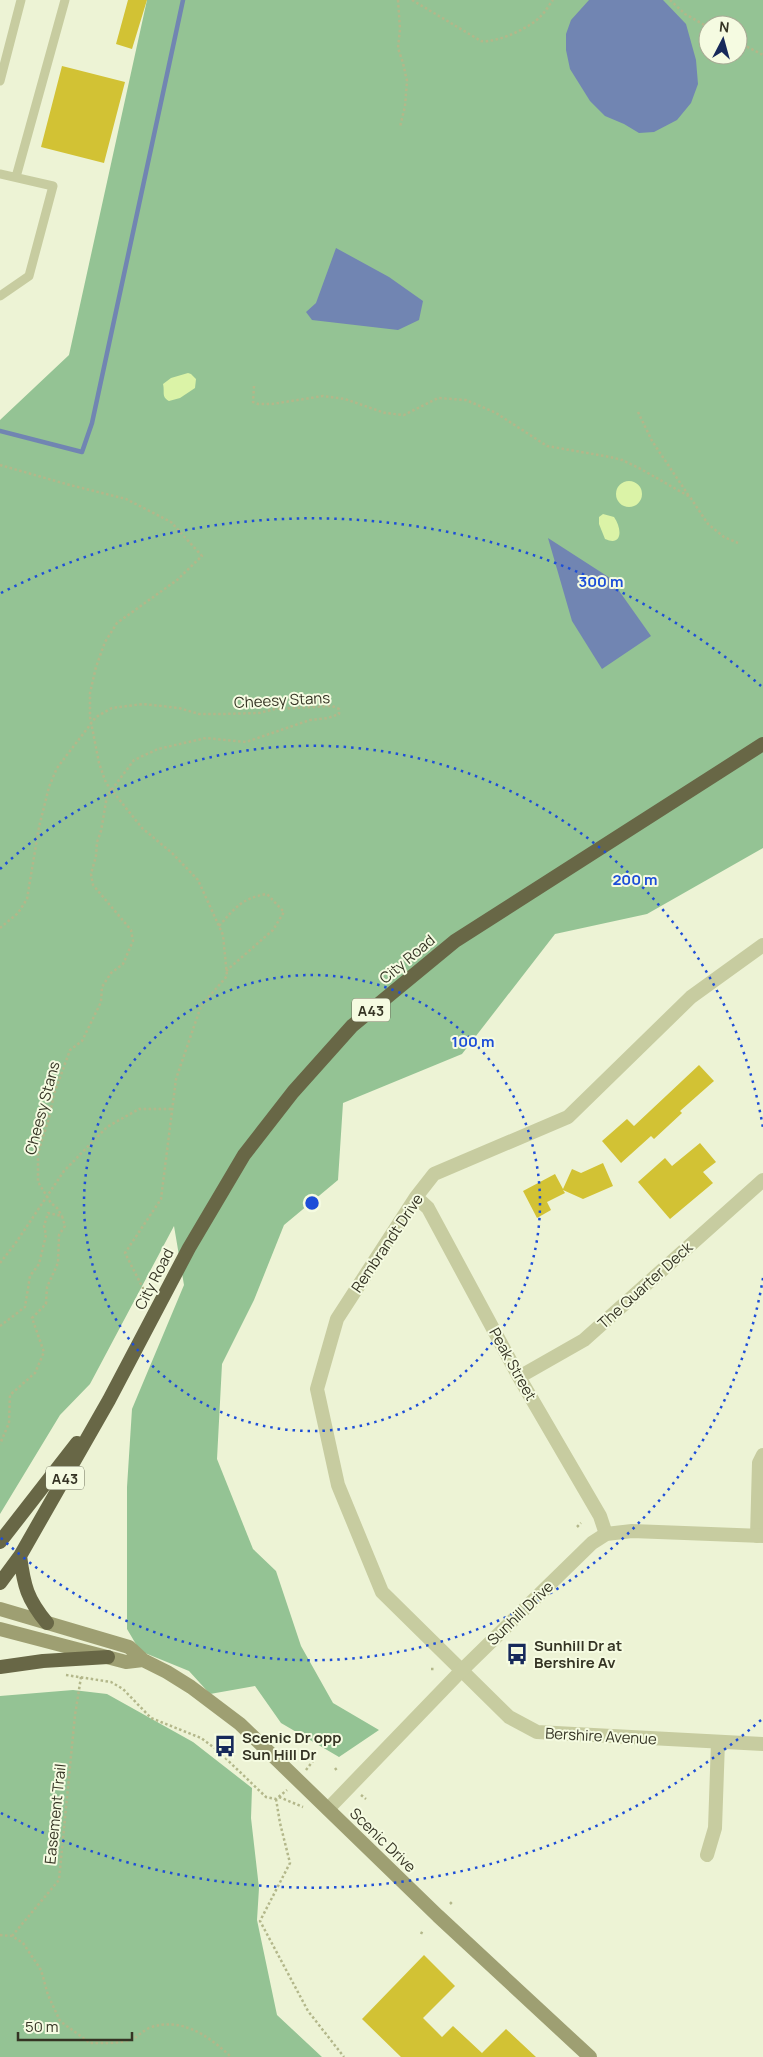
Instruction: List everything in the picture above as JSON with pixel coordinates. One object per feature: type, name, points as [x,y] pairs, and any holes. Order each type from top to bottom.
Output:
[{"type":"highway","name":"City Road","points":[[0,1583],[20,1556],[109,1400],[189,1248],[244,1155],[293,1092],[352,1026],[455,940],[763,744]]},
{"type":"highway","name":"City Road","points":[[0,1542],[109,1400]]},
{"type":"highway","points":[[20,1556],[28,1597],[47,1623]]},
{"type":"highway","points":[[0,1667],[36,1661],[108,1658]]},
{"type":"main road","name":"Scenic Drive","points":[[0,1609],[128,1648],[143,1660],[167,1672],[212,1702],[240,1724],[590,2057]]},
{"type":"main road","name":"Scenic Drive","points":[[0,1629],[126,1662],[143,1660]]},
{"type":"street","name":"Rembrandt Drive","points":[[461,1671],[382,1592],[338,1485],[317,1389],[336,1319],[416,1197],[434,1174],[568,1117],[691,997],[763,945]]},
{"type":"street","name":"The Quarter Deck","points":[[519,1377],[584,1340],[763,1180]]},
{"type":"street","name":"Peak Street","points":[[416,1197],[428,1208],[519,1377],[600,1516],[606,1534]]},
{"type":"street","points":[[606,1534],[632,1531],[760,1536],[759,1463],[763,1454]]},
{"type":"street","name":"Sunhill Drive","points":[[328,1809],[461,1671],[592,1543],[606,1534]]},
{"type":"street","name":"Bershire Avenue","points":[[461,1671],[509,1718],[537,1732],[763,1744]]},
{"type":"street","points":[[707,1855],[714,1828],[718,1742]]},
{"type":"lane","points":[[0,81],[21,0]]},
{"type":"lane","points":[[16,177],[65,0]]},
{"type":"lane","points":[[0,174],[53,186],[29,276],[0,296]]},
{"type":"path","points":[[398,0],[400,29],[398,48],[404,63],[407,81],[405,106],[400,127]]},
{"type":"path","points":[[412,0],[481,41],[489,42],[511,35],[540,17],[553,0]]},
{"type":"path","points":[[670,0],[685,14],[698,21]]},
{"type":"path","points":[[748,47],[763,55]]},
{"type":"path","points":[[254,386],[253,402],[258,404],[272,404],[322,396],[345,399],[368,408],[404,415],[438,398],[466,400],[496,413],[548,446],[622,460],[658,478],[690,498]]},
{"type":"path","points":[[638,412],[652,440],[708,524],[724,537],[738,542]]},
{"type":"path","points":[[0,465],[126,499],[172,522],[202,556],[176,580],[117,623],[105,642],[96,667],[90,693],[91,723],[99,763],[106,783],[142,828],[172,853],[198,880],[223,935],[227,976],[201,1006],[176,1079],[161,1199],[125,1253],[155,1313]]},
{"type":"path","name":"Cheesy Stans","points":[[0,928],[18,913],[28,899],[39,827],[49,787],[57,768],[96,717],[112,708],[143,704],[178,708],[199,714],[259,713],[275,709],[332,706],[339,709],[339,714],[328,718],[310,720],[246,742],[206,738],[158,750],[134,760],[107,796],[91,874],[93,885],[131,930],[133,941],[123,964],[111,973],[102,987],[101,1002],[82,1041],[70,1050],[54,1094],[38,1153],[38,1182],[46,1196],[62,1216]]},
{"type":"path","points":[[219,926],[239,903],[253,896],[268,894],[284,912],[273,930],[226,971]]},
{"type":"path","points":[[0,1264],[64,1171],[107,1127],[139,1109],[172,1110]]},
{"type":"path","points":[[0,1326],[25,1307],[30,1276],[39,1264],[46,1235],[44,1226],[48,1213],[62,1216],[65,1226],[58,1235],[58,1264],[47,1287],[46,1304],[32,1318],[44,1352],[35,1373],[10,1395],[9,1423],[0,1444]]},
{"type":"path","points":[[577,1527],[581,1523]]},
{"type":"path","points":[[431,1669],[436,1669]]},
{"type":"path","points":[[64,1676],[81,1676],[111,1682],[123,1689],[151,1718],[201,1738],[217,1750],[266,1797],[276,1799]]},
{"type":"path","name":"Easement Trail","points":[[12,1936],[59,1880],[75,1715],[81,1676]]},
{"type":"path","points":[[276,1799],[297,1780],[313,1761]]},
{"type":"path","points":[[335,1768],[338,1772]]},
{"type":"path","points":[[361,1795],[366,1799]]},
{"type":"path","points":[[276,1799],[290,1863],[260,1921],[308,2011],[344,2057]]},
{"type":"path","points":[[450,1904],[453,1900]]},
{"type":"path","points":[[420,1934],[423,1930]]},
{"type":"path","points":[[0,1935],[12,1936],[23,1943],[41,1970],[48,1995],[60,2021],[90,2043],[132,2039],[148,2029],[161,2025],[186,2026],[202,2034],[231,2057]]},
{"type":"shaded area","points":[[147,0],[763,0],[763,848],[647,914],[555,934],[462,1054],[343,1103],[338,1180],[284,1225],[254,1300],[222,1364],[217,1459],[253,1549],[276,1571],[301,1646],[333,1703],[379,1730],[339,1757],[281,1723],[255,1686],[210,1694],[189,1671],[140,1651],[127,1629],[127,1487],[132,1409],[184,1285],[174,1226],[90,1384],[60,1415],[0,1514],[0,420],[69,355]]},
{"type":"shaded area","points":[[73,1690],[107,1694],[193,1742],[252,1788],[251,1818],[259,1888],[257,1920],[277,2015],[322,2057],[0,2057],[0,1696]]},
{"type":"sand","points":[[188,373],[196,379],[195,388],[180,398],[169,401],[164,396],[163,384],[171,378]]},
{"type":"sand","points":[[629,481],[638,485],[642,494],[638,503],[629,507],[620,503],[616,494],[620,485]]},
{"type":"sand","points":[[603,514],[614,517],[617,521],[619,535],[615,540],[605,539],[599,524],[599,517]]},
{"type":"water","points":[[589,0],[663,0],[686,24],[696,60],[698,84],[691,103],[677,120],[654,132],[639,133],[605,116],[590,101],[570,69],[566,50],[566,34],[571,20]]},
{"type":"water","points":[[336,248],[389,277],[423,301],[419,320],[398,330],[312,320],[306,312],[316,303]]},
{"type":"water","points":[[548,538],[610,578],[651,636],[602,669],[572,621]]},
{"type":"building","points":[[128,0],[147,0],[132,49],[116,44]]},
{"type":"building","points":[[62,66],[125,82],[104,163],[41,147]]},
{"type":"building","points":[[699,1065],[714,1081],[680,1111],[682,1113],[654,1139],[651,1136],[621,1163],[602,1141],[627,1119],[634,1126]]},
{"type":"building","points":[[700,1143],[716,1162],[703,1172],[713,1183],[670,1219],[638,1182],[665,1158],[672,1166]]},
{"type":"building","points":[[603,1163],[613,1186],[583,1199],[563,1190],[565,1193],[547,1202],[551,1210],[537,1218],[523,1191],[555,1174],[563,1189],[572,1169],[581,1173]]},
{"type":"building","points":[[424,1955],[455,1986],[423,2018],[442,2037],[453,2026],[482,2053],[506,2029],[536,2057],[401,2057],[362,2019]]},
{"type":"waterway","points":[[0,431],[82,452],[92,423],[183,0]]},
{"type":"place","name":"Sunhill Dr at Bershire Av","points":[[517,1654]]},
{"type":"place","name":"Scenic Dr opp Sun Hill Dr","points":[[225,1746]]}]
